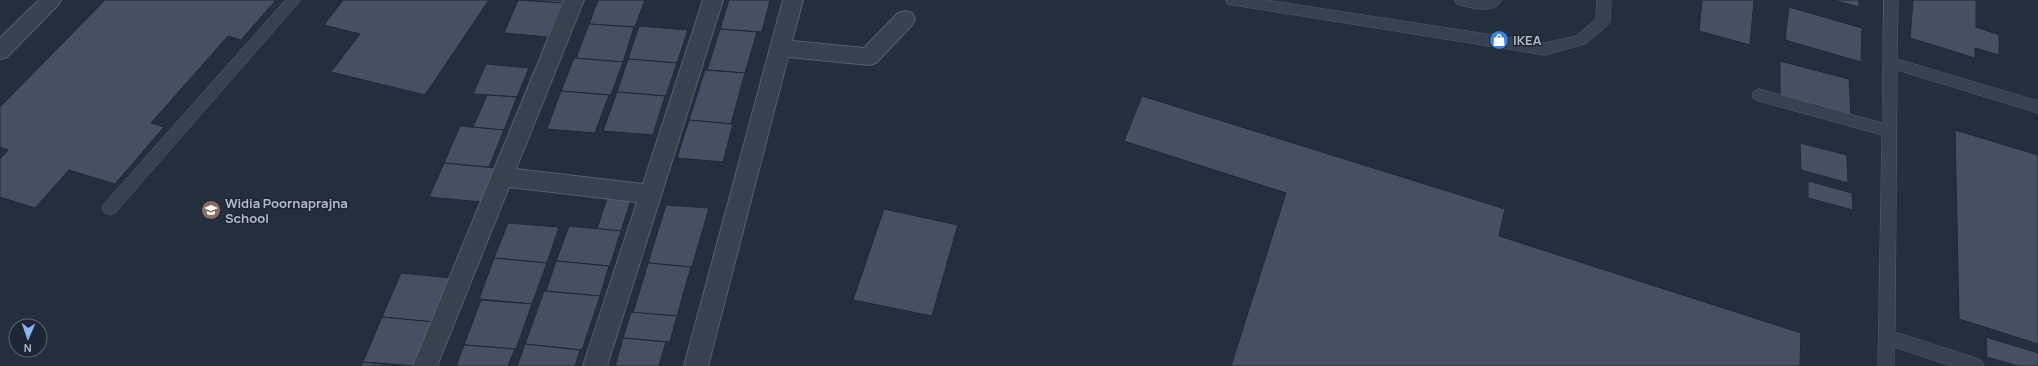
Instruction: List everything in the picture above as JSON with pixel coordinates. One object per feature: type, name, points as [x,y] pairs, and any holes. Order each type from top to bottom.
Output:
[{"type":"street","points":[[0,51],[9,31],[51,0]]},
{"type":"street","points":[[425,366],[574,0]]},
{"type":"street","points":[[595,366],[713,0]]},
{"type":"street","points":[[696,366],[793,0]]},
{"type":"street","points":[[780,48],[869,57],[905,19]]},
{"type":"street","points":[[502,177],[650,194]]},
{"type":"lane","points":[[110,208],[294,0]]},
{"type":"lane","points":[[1462,0],[1489,4],[1494,0]]},
{"type":"lane","points":[[1242,1],[1545,49],[1580,40],[1603,21],[1604,0]]},
{"type":"lane","points":[[1886,366],[1891,0]]},
{"type":"lane","points":[[1890,64],[2038,107]]},
{"type":"lane","points":[[1760,95],[1890,131]]},
{"type":"lane","points":[[1886,337],[1976,366]]},
{"type":"building","points":[[105,0],[276,0],[241,40],[228,36],[151,123],[164,127],[115,184],[69,170],[35,208],[0,197],[0,159],[8,150],[0,147],[0,107]]},
{"type":"building","points":[[343,0],[489,0],[425,95],[331,72],[360,34],[324,25]]},
{"type":"building","points":[[516,0],[563,0],[562,3]]},
{"type":"building","points":[[518,0],[562,3],[548,37],[504,33]]},
{"type":"building","points":[[598,0],[645,0],[635,27],[589,24]]},
{"type":"building","points":[[729,0],[770,0],[762,32],[720,29]]},
{"type":"building","points":[[1702,0],[1754,0],[1750,45],[1699,31]]},
{"type":"building","points":[[1832,0],[1859,0],[1859,7]]},
{"type":"building","points":[[1913,0],[1976,0],[1976,27],[1999,35],[1999,55],[1975,48],[1975,58],[1910,38]]},
{"type":"building","points":[[1789,7],[1862,28],[1861,62],[1785,40]]},
{"type":"building","points":[[589,24],[634,27],[623,62],[576,58]]},
{"type":"building","points":[[639,26],[688,30],[677,63],[628,59]]},
{"type":"building","points":[[720,29],[757,32],[745,73],[707,70]]},
{"type":"building","points":[[574,58],[623,62],[611,95],[561,91]]},
{"type":"building","points":[[628,59],[677,63],[666,96],[617,92]]},
{"type":"building","points":[[1780,61],[1849,79],[1851,116],[1780,97]]},
{"type":"building","points":[[486,64],[529,68],[517,97],[473,94]]},
{"type":"building","points":[[705,70],[745,73],[731,124],[689,120]]},
{"type":"building","points":[[561,91],[609,95],[595,133],[547,129]]},
{"type":"building","points":[[617,92],[665,96],[653,135],[603,131]]},
{"type":"building","points":[[487,95],[517,97],[504,130],[473,127]]},
{"type":"building","points":[[1142,96],[1505,209],[1499,236],[1801,333],[1800,366],[1231,366],[1286,193],[1124,141]]},
{"type":"building","points":[[689,120],[733,124],[723,162],[677,158]]},
{"type":"building","points":[[460,126],[504,130],[489,167],[444,163]]},
{"type":"building","points":[[1955,130],[2038,155],[2038,344],[1959,319]]},
{"type":"building","points":[[1800,143],[1847,155],[1848,183],[1801,170]]},
{"type":"building","points":[[444,163],[495,168],[481,202],[429,197]]},
{"type":"building","points":[[1808,181],[1852,193],[1853,210],[1808,198]]},
{"type":"building","points":[[607,198],[631,200],[621,231],[597,229]]},
{"type":"building","points":[[666,205],[709,208],[692,267],[648,263]]},
{"type":"building","points":[[884,209],[958,225],[932,316],[853,300]]},
{"type":"building","points":[[508,223],[559,227],[547,263],[494,258]]},
{"type":"building","points":[[569,226],[621,231],[610,266],[556,261]]},
{"type":"building","points":[[494,258],[547,263],[532,304],[479,299]]},
{"type":"building","points":[[556,261],[609,266],[600,296],[546,291]]},
{"type":"building","points":[[648,263],[691,267],[677,316],[633,313]]},
{"type":"building","points":[[401,273],[451,278],[434,322],[382,317]]},
{"type":"building","points":[[544,291],[600,296],[582,350],[525,344]]},
{"type":"building","points":[[481,300],[532,304],[516,349],[464,345]]},
{"type":"building","points":[[631,312],[677,316],[670,342],[623,338]]},
{"type":"building","points":[[382,317],[434,322],[416,366],[363,362]]},
{"type":"building","points":[[1986,337],[2038,353],[2038,366],[2018,366],[1987,357]]},
{"type":"building","points":[[623,338],[666,342],[659,366],[615,366]]},
{"type":"building","points":[[525,344],[580,350],[575,366],[517,366]]},
{"type":"building","points":[[464,345],[515,349],[508,366],[456,366]]},
{"type":"building","points":[[363,362],[402,366],[361,366]]},
{"type":"place","name":"IKEA","points":[[1499,40]]},
{"type":"place","name":"Widia Poornaprajna School","points":[[211,210]]}]
